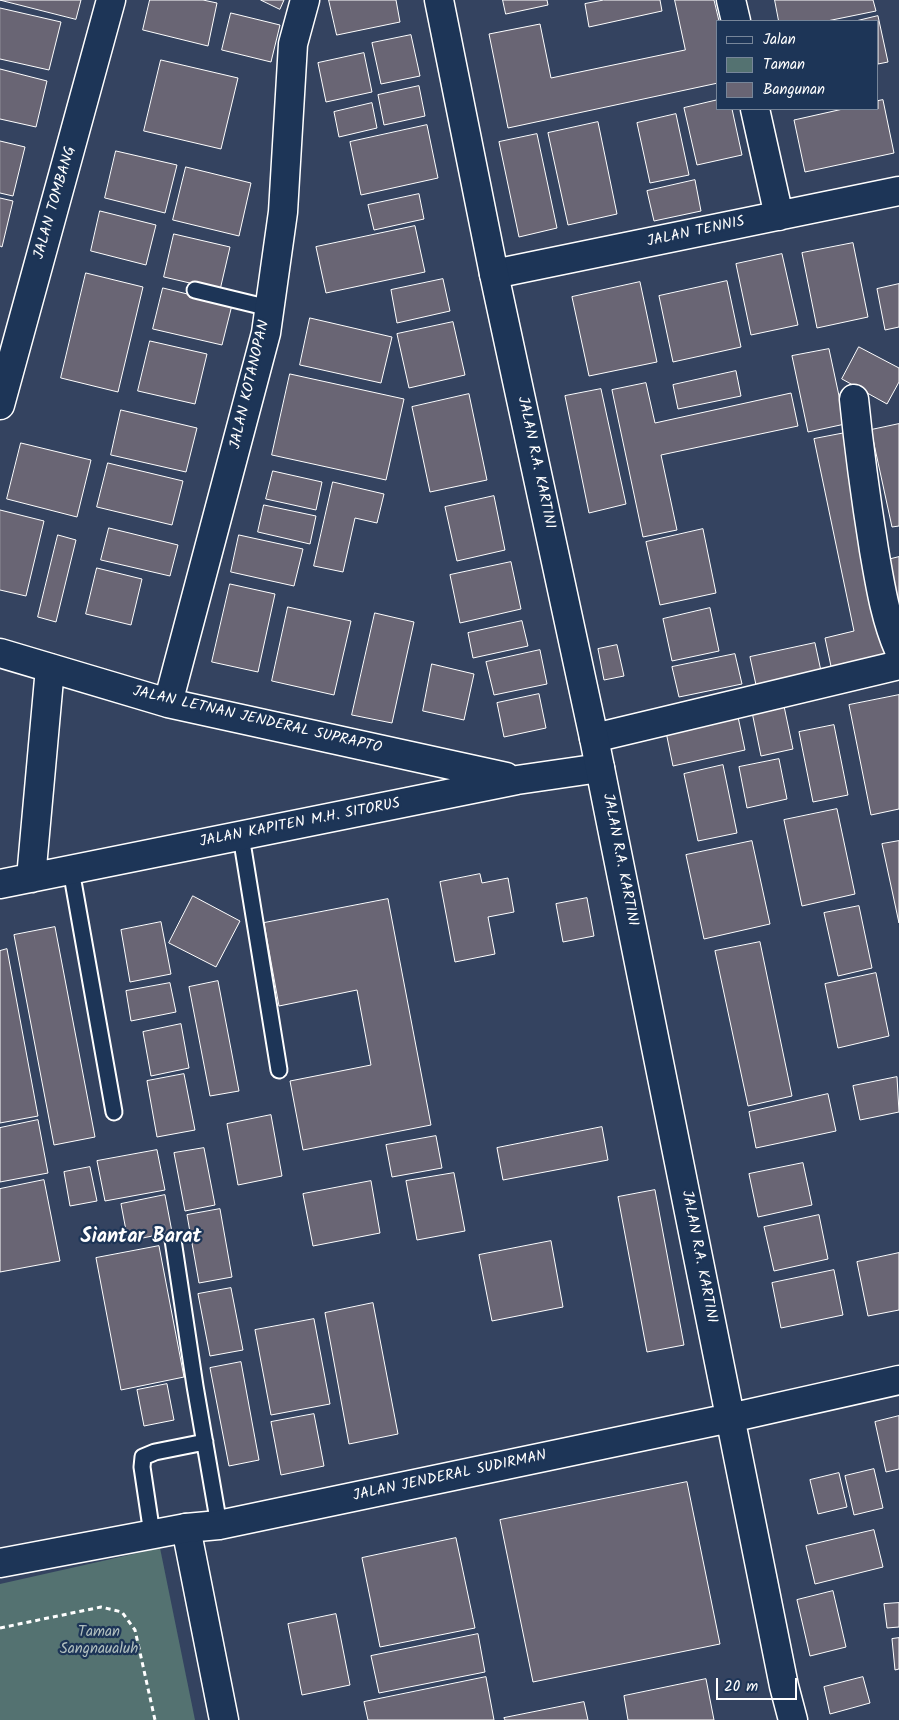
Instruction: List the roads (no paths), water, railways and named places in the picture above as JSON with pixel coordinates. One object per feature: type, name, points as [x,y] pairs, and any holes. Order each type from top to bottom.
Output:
[{"type":"street","name":"JALAN TOMBANG","points":[[0,405],[111,0]]},
{"type":"street","name":"JALAN KOTANOPAN","points":[[168,703],[266,333],[283,212],[293,44],[305,0]]},
{"type":"street","name":"JALAN R.A. KARTINI","points":[[439,0],[494,274],[594,738],[784,1686],[793,1720]]},
{"type":"street","points":[[731,0],[736,20]]},
{"type":"street","points":[[755,110],[779,216]]},
{"type":"street","name":"JALAN TENNIS","points":[[494,274],[899,191]]},
{"type":"street","points":[[854,399],[863,481],[881,585],[890,630],[899,650]]},
{"type":"street","name":"JALAN LETNAN JENDERAL SUPRAPTO","points":[[0,653],[168,703],[517,780]]},
{"type":"street","points":[[594,738],[899,665]]},
{"type":"street","points":[[31,878],[50,668]]},
{"type":"street","name":"JALAN KAPITEN M.H. SITORUS","points":[[0,884],[517,780],[600,768]]},
{"type":"street","name":"JALAN JENDERAL SUDIRMAN","points":[[0,1563],[186,1528],[219,1525],[730,1418],[899,1380]]},
{"type":"street","points":[[186,1528],[224,1720]]},
{"type":"lane","points":[[196,290],[269,308]]},
{"type":"lane","points":[[241,836],[278,1070]]},
{"type":"lane","points":[[71,870],[114,1112]]},
{"type":"lane","points":[[173,1240],[195,1386],[219,1525]]},
{"type":"lane","points":[[152,1534],[142,1467],[144,1457],[155,1452],[205,1442]]},
{"type":"district","name":"Siantar Barat","points":[[141,1239]]},
{"type":"park label","name":"Taman Sangnaualuh","points":[[99,1642]]}]
